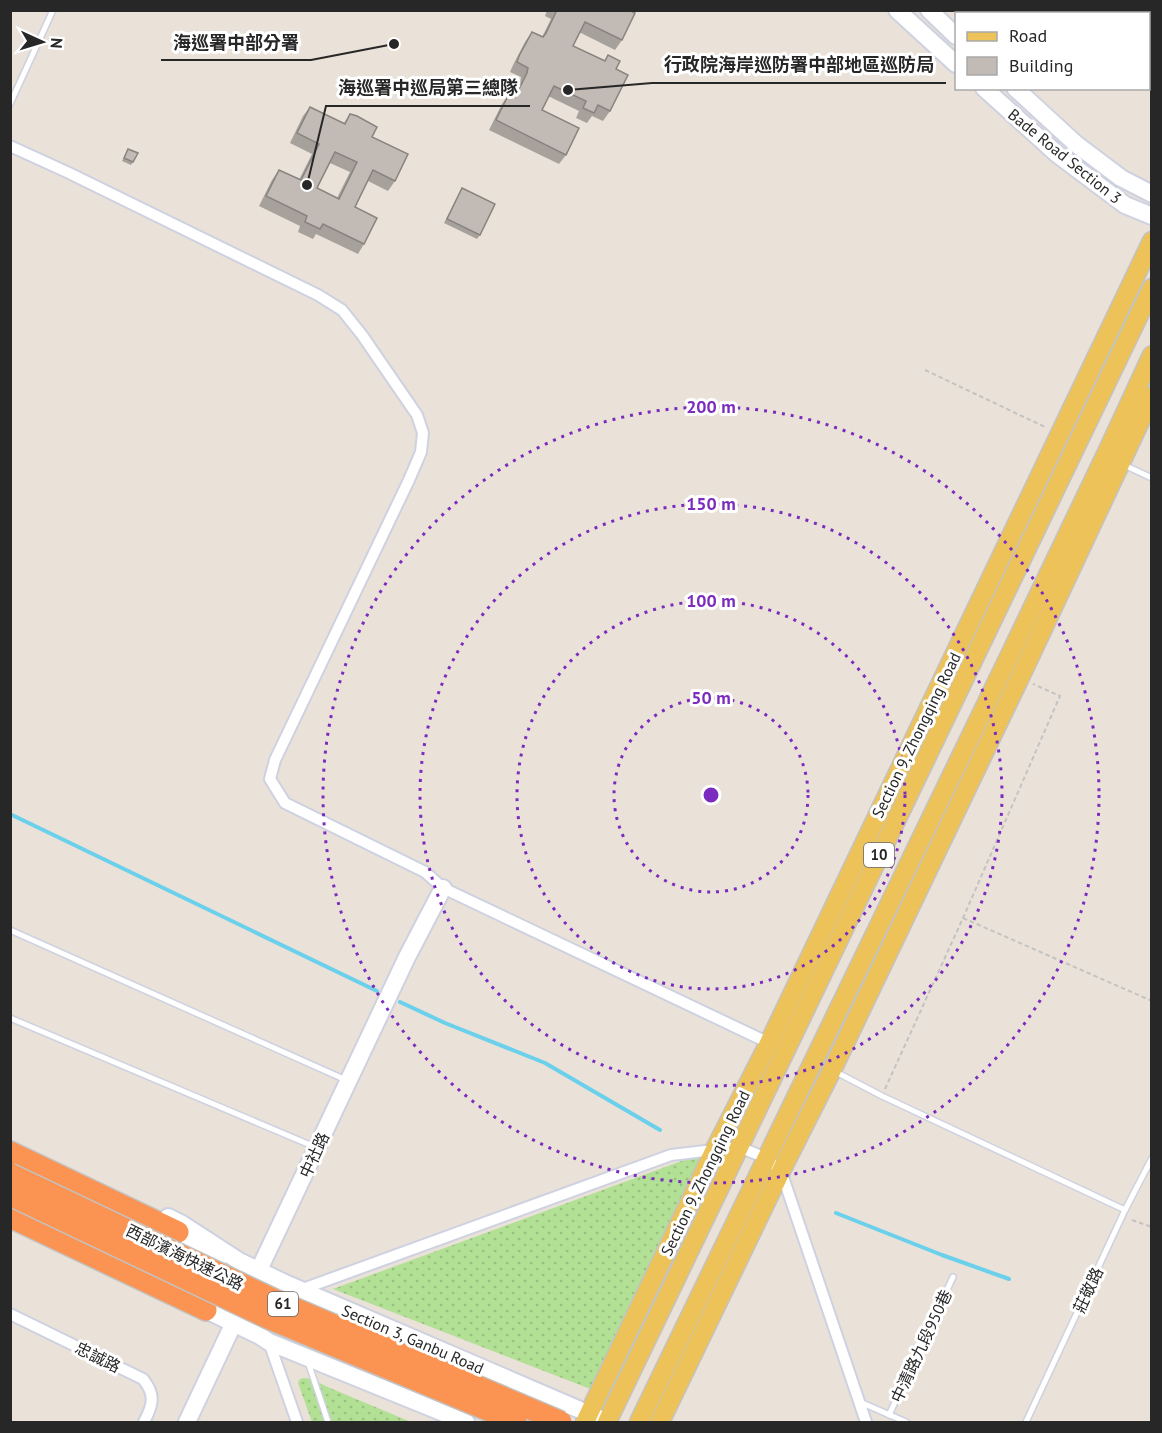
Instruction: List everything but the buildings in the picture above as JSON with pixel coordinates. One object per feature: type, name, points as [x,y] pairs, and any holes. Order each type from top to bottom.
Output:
[{"type":"highway","points":[[10,1152],[178,1232]]},
{"type":"highway","name":"西部濱海快速公路","points":[[10,1174],[277,1301],[561,1422]]},
{"type":"highway","name":"西部濱海快速公路","points":[[10,1195],[268,1318],[516,1422]]},
{"type":"highway","points":[[10,1217],[206,1310]]},
{"type":"main road","name":"Section 9, Zhongqing Road","points":[[587,1418],[1152,241]]},
{"type":"main road","name":"Section 9, Zhongqing Road","points":[[607,1422],[1152,288]]},
{"type":"main road","name":"10","points":[[639,1422],[1152,356]]},
{"type":"main road","points":[[660,1422],[1020,678],[1152,396]]},
{"type":"street","points":[[897,10],[955,62]]},
{"type":"street","points":[[929,10],[955,34]]},
{"type":"street","name":"Bade Road Section 3","points":[[986,90],[1065,160],[1125,205],[1152,216]]},
{"type":"street","name":"Bade Road Section 3","points":[[1017,90],[1076,144],[1121,178],[1152,194]]},
{"type":"street","points":[[10,147],[69,173],[307,290],[342,310],[417,415],[423,433],[421,452],[275,760],[270,779],[285,803],[425,872],[443,888],[769,1043]]},
{"type":"street","name":"中社路","points":[[187,1422],[407,957],[443,888]]},
{"type":"street","name":"Section 3, Ganbu Road","points":[[10,1142],[182,1224],[239,1261]]},
{"type":"street","points":[[300,1290],[671,1155],[739,1147],[766,1158],[781,1171],[866,1422]]},
{"type":"street","name":"Section 3, Ganbu Road","points":[[10,1163],[174,1241],[239,1261]]},
{"type":"street","points":[[10,1206],[234,1324]]},
{"type":"street","points":[[10,1228],[234,1324]]},
{"type":"street","name":"Section 3, Ganbu Road","points":[[178,1232],[300,1290],[587,1418],[607,1422]]},
{"type":"street","points":[[206,1310],[306,1358],[466,1422]]},
{"type":"street","name":"忠誠路","points":[[10,1314],[143,1379],[151,1389],[152,1406],[144,1422]]},
{"type":"street","points":[[264,1339],[297,1422]]},
{"type":"lane","points":[[10,104],[53,10]]},
{"type":"lane","points":[[1120,463],[1152,477]]},
{"type":"lane","points":[[10,930],[348,1081]]},
{"type":"lane","points":[[10,1018],[317,1148]]},
{"type":"lane","points":[[832,1070],[1124,1213]]},
{"type":"lane","name":"莊敬路","points":[[1026,1422],[1152,1158]]},
{"type":"lane","name":"中清路九段950巷","points":[[889,1415],[953,1277]]},
{"type":"lane","points":[[306,1358],[328,1422]]},
{"type":"lane","points":[[859,1401],[906,1422]]},
{"type":"path","points":[[925,370],[1060,434]]},
{"type":"path","points":[[882,1096],[1060,696],[1020,678]]},
{"type":"path","points":[[963,918],[1152,1001]]},
{"type":"path","points":[[1124,1213],[1152,1227]]},
{"type":"green space","points":[[706,1152],[593,1390],[333,1289]]},
{"type":"green space","points":[[304,1378],[411,1422],[312,1422],[298,1383]]},
{"type":"waterway","points":[[10,814],[377,991]]},
{"type":"waterway","points":[[400,1002],[445,1023],[545,1063],[660,1130]]},
{"type":"waterway","points":[[836,1213],[1009,1279]]},
{"type":"place","name":"海巡署中部分署","points":[[394,44]]},
{"type":"place","name":"行政院海岸巡防署中部地區巡防局","points":[[568,90]]},
{"type":"place","name":"海巡署中巡局第三總隊","points":[[307,185]]}]
